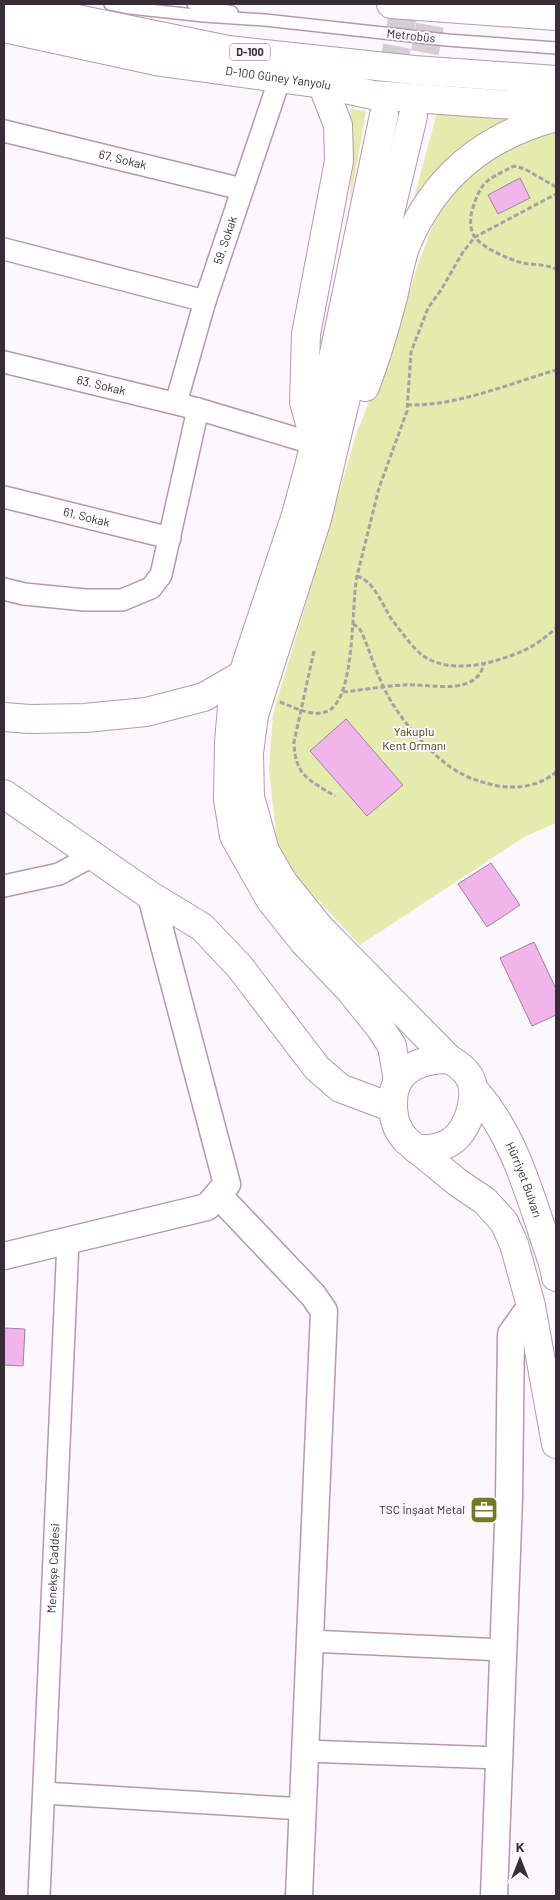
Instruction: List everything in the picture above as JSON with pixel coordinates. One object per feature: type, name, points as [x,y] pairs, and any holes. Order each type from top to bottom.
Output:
[{"type":"main road","name":"D-100","points":[[4,4],[228,50],[414,70],[556,80]]},
{"type":"main road","points":[[391,4],[556,16]]},
{"type":"main road","points":[[441,8],[479,4]]},
{"type":"main road","name":"D-100 Güney Yanyolu","points":[[4,28],[161,62],[322,84],[372,95],[497,104],[556,106]]},
{"type":"main road","points":[[315,444],[304,402],[306,334],[339,161],[338,126],[322,84]]},
{"type":"main road","points":[[384,115],[315,444],[296,515],[232,707],[228,742],[228,800],[234,836],[271,901],[303,942],[349,989],[381,1028],[392,1046],[398,1081]]},
{"type":"main road","points":[[413,116],[318,519],[254,715],[249,753],[250,797],[265,850],[283,882],[320,928],[449,1060],[460,1065],[472,1081],[475,1091],[467,1123],[460,1134],[450,1143],[437,1148],[416,1149]]},
{"type":"main road","points":[[330,467],[355,414],[374,363],[384,333],[406,247],[430,201],[452,175],[473,155],[500,138],[528,124],[556,117]]},
{"type":"main road","points":[[4,717],[30,719],[86,718],[146,712],[204,697],[242,675]]},
{"type":"main road","points":[[4,794],[151,896],[202,927],[239,966],[317,1068],[340,1088],[393,1108]]},
{"type":"main road","points":[[449,1060],[425,1061],[403,1073],[392,1097],[393,1119],[401,1135],[416,1149],[457,1182],[485,1201],[504,1222],[514,1244],[531,1306],[556,1444]]},
{"type":"main road","name":"Hürriyet Bulvarı","points":[[475,1091],[501,1126],[515,1158],[553,1263],[556,1277]]},
{"type":"street","name":"59. Sokak","points":[[176,404],[205,301],[280,78]]},
{"type":"street","name":"67. Sokak","points":[[4,131],[242,189]]},
{"type":"street","points":[[4,249],[205,301]]},
{"type":"street","name":"63. Sokak","points":[[4,362],[198,409],[315,444]]},
{"type":"street","points":[[4,589],[24,594],[85,600],[122,600],[151,588],[162,575],[198,409]]},
{"type":"street","name":"61. Sokak","points":[[4,497],[170,538]]},
{"type":"street","points":[[4,886],[59,874],[94,855]]},
{"type":"street","points":[[4,1256],[207,1207],[227,1184],[151,896]]},
{"type":"street","points":[[218,1196],[313,1295],[324,1311],[299,1896]]},
{"type":"street","name":"Menekşe Caddesi","points":[[39,1896],[68,1241]]},
{"type":"street","points":[[494,1896],[512,1334],[531,1306]]},
{"type":"street","points":[[310,1641],[503,1650]]},
{"type":"street","points":[[305,1751],[499,1758]]},
{"type":"street","points":[[44,1793],[303,1808]]},
{"type":"lane","name":"Metrobüs","points":[[110,4],[204,16],[265,20],[447,40],[556,48]]},
{"type":"lane","name":"Metrobüs","points":[[193,4],[265,20]]},
{"type":"path","points":[[556,187],[525,169],[514,166],[485,181],[477,193],[471,215],[472,232],[475,238],[492,251],[521,262],[556,269]]},
{"type":"path","points":[[260,696],[314,713],[328,711],[343,692],[353,624],[357,576],[379,488],[405,416],[411,352],[418,330],[428,308],[463,252],[475,238],[556,194]]},
{"type":"path","points":[[407,405],[434,404],[456,400],[556,370]]},
{"type":"path","points":[[357,576],[366,580],[392,619],[421,654],[433,661],[465,666],[484,663],[526,649],[556,628]]},
{"type":"path","points":[[353,624],[362,633],[384,688],[399,713],[442,761],[461,774],[482,783],[503,786],[524,787],[541,782],[556,772]]},
{"type":"path","points":[[314,651],[294,742],[296,764],[302,773],[335,796]]},
{"type":"path","points":[[343,692],[404,685],[458,686],[478,678],[484,663]]},
{"type":"green space","points":[[350,109],[366,111],[350,203],[353,142]]},
{"type":"green space","points":[[437,112],[527,112],[406,228]]},
{"type":"green space","name":"Yakuplu Kent Ormanı","points":[[556,125],[556,823],[524,837],[360,945],[306,887],[287,862],[277,842],[269,769],[273,714],[357,432],[399,327],[417,267],[439,210],[470,174],[501,150]]},
{"type":"building","points":[[520,178],[530,198],[498,214],[488,195]]},
{"type":"building","points":[[346,719],[403,785],[367,816],[310,751]]},
{"type":"building","points":[[491,863],[520,905],[487,927],[458,884]]},
{"type":"building","points":[[534,942],[556,989],[556,1015],[532,1026],[500,958]]},
{"type":"building","points":[[4,1328],[25,1329],[23,1366],[4,1365]]},
{"type":"tunnel","points":[[384,115],[405,4]]},
{"type":"tunnel","points":[[417,94],[434,4]]},
{"type":"place","name":"TSC İnşaat Metal","points":[[484,1510]]}]
